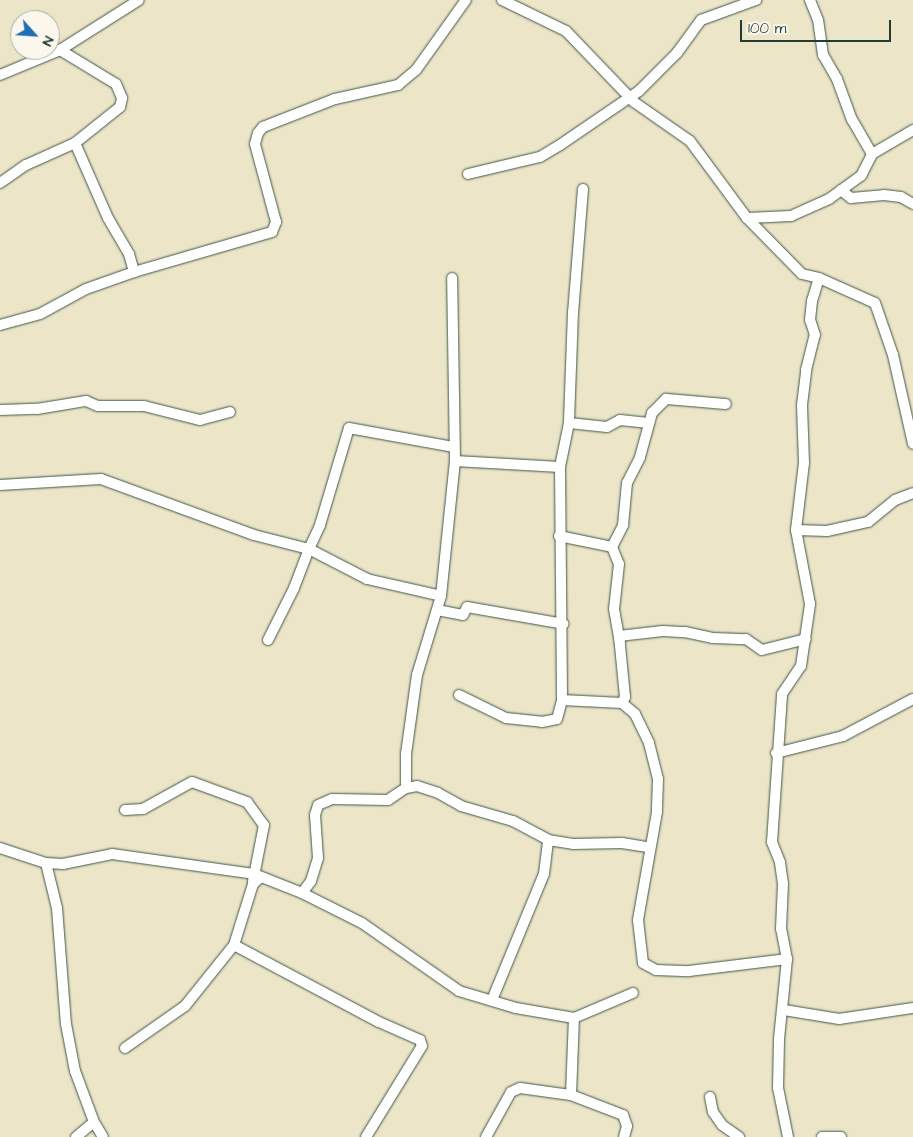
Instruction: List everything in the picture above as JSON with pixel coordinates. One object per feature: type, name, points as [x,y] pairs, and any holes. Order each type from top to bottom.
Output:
[{"type":"street","points":[[0,183],[26,165],[75,143],[112,115],[122,98],[116,84],[60,50],[139,0]]},
{"type":"street","points":[[0,326],[40,314],[86,289],[134,272],[272,232],[276,222],[255,144],[258,134],[263,127],[334,99],[398,85],[416,70],[466,0]]},
{"type":"street","points":[[502,0],[566,31],[628,96],[690,141],[747,218],[802,274],[819,278],[875,303],[893,355],[913,444]]},
{"type":"street","points":[[468,174],[540,156],[638,91],[677,53],[701,20],[756,0]]},
{"type":"street","points":[[810,0],[818,20],[823,56],[836,79],[852,120],[872,154]]},
{"type":"street","points":[[0,75],[36,60]]},
{"type":"street","points":[[747,218],[791,216],[842,190],[861,176],[872,154],[913,130]]},
{"type":"street","points":[[75,143],[134,272]]},
{"type":"street","points":[[458,696],[506,718],[542,722],[557,719],[562,700],[560,672],[564,624],[559,536],[560,467],[569,423],[573,312],[583,189]]},
{"type":"street","points":[[842,190],[851,198],[884,195],[900,197],[913,204]]},
{"type":"street","points":[[406,788],[406,754],[414,696],[441,596],[455,461],[454,447],[457,430],[452,278]]},
{"type":"street","points":[[788,1137],[778,1088],[778,1039],[784,1010],[787,959],[781,929],[783,884],[780,862],[772,842],[778,780],[776,753],[782,694],[801,666],[810,604],[796,530],[804,463],[802,405],[815,335],[810,320],[812,301],[819,278]]},
{"type":"street","points":[[622,703],[625,697],[619,636],[614,608],[618,564],[612,547],[623,525],[627,483],[640,457],[652,413],[666,399],[726,404]]},
{"type":"street","points":[[0,410],[86,401],[98,406],[144,406],[200,420],[230,412]]},
{"type":"street","points":[[569,423],[607,426],[620,420],[649,423]]},
{"type":"street","points":[[268,640],[294,588],[320,525],[349,428],[375,435],[454,447]]},
{"type":"street","points":[[455,461],[560,467]]},
{"type":"street","points":[[0,485],[101,479],[254,535],[309,548],[367,579],[441,596]]},
{"type":"street","points":[[796,530],[827,531],[868,522],[895,500],[913,493]]},
{"type":"street","points":[[559,536],[612,547]]},
{"type":"street","points":[[437,610],[463,615],[467,607],[564,624]]},
{"type":"street","points":[[619,636],[663,631],[685,632],[713,638],[746,639],[762,650],[806,639]]},
{"type":"street","points":[[776,753],[843,736],[913,699]]},
{"type":"street","points":[[562,700],[622,703],[634,714],[649,743],[658,779],[657,812],[648,847],[638,920],[643,963],[656,970],[689,971],[787,959]]},
{"type":"street","points":[[125,810],[144,809],[192,782],[247,802],[264,825],[255,879],[234,945],[185,1006],[125,1048]]},
{"type":"street","points":[[302,893],[311,881],[318,858],[315,815],[318,805],[332,799],[388,800],[406,788],[417,786],[438,793],[476,812],[513,821],[548,840],[573,844],[622,843],[648,847]]},
{"type":"street","points":[[492,1000],[544,874],[548,840]]},
{"type":"street","points":[[0,848],[46,863],[63,864],[112,854],[255,879],[302,893],[362,923],[460,990],[492,1000],[574,1018],[633,993]]},
{"type":"street","points":[[46,863],[57,908],[69,1043],[74,1071],[94,1122],[103,1137]]},
{"type":"street","points":[[234,945],[379,1022],[420,1040],[422,1046],[366,1137]]},
{"type":"street","points":[[784,1010],[839,1018],[913,1008]]},
{"type":"street","points":[[571,1095],[574,1018]]},
{"type":"street","points":[[486,1137],[516,1088],[571,1095],[623,1115],[627,1126],[624,1137]]},
{"type":"street","points":[[710,1097],[713,1112],[722,1125],[739,1137]]},
{"type":"street","points":[[76,1137],[94,1122]]},
{"type":"street","points":[[822,1137],[841,1137]]}]
